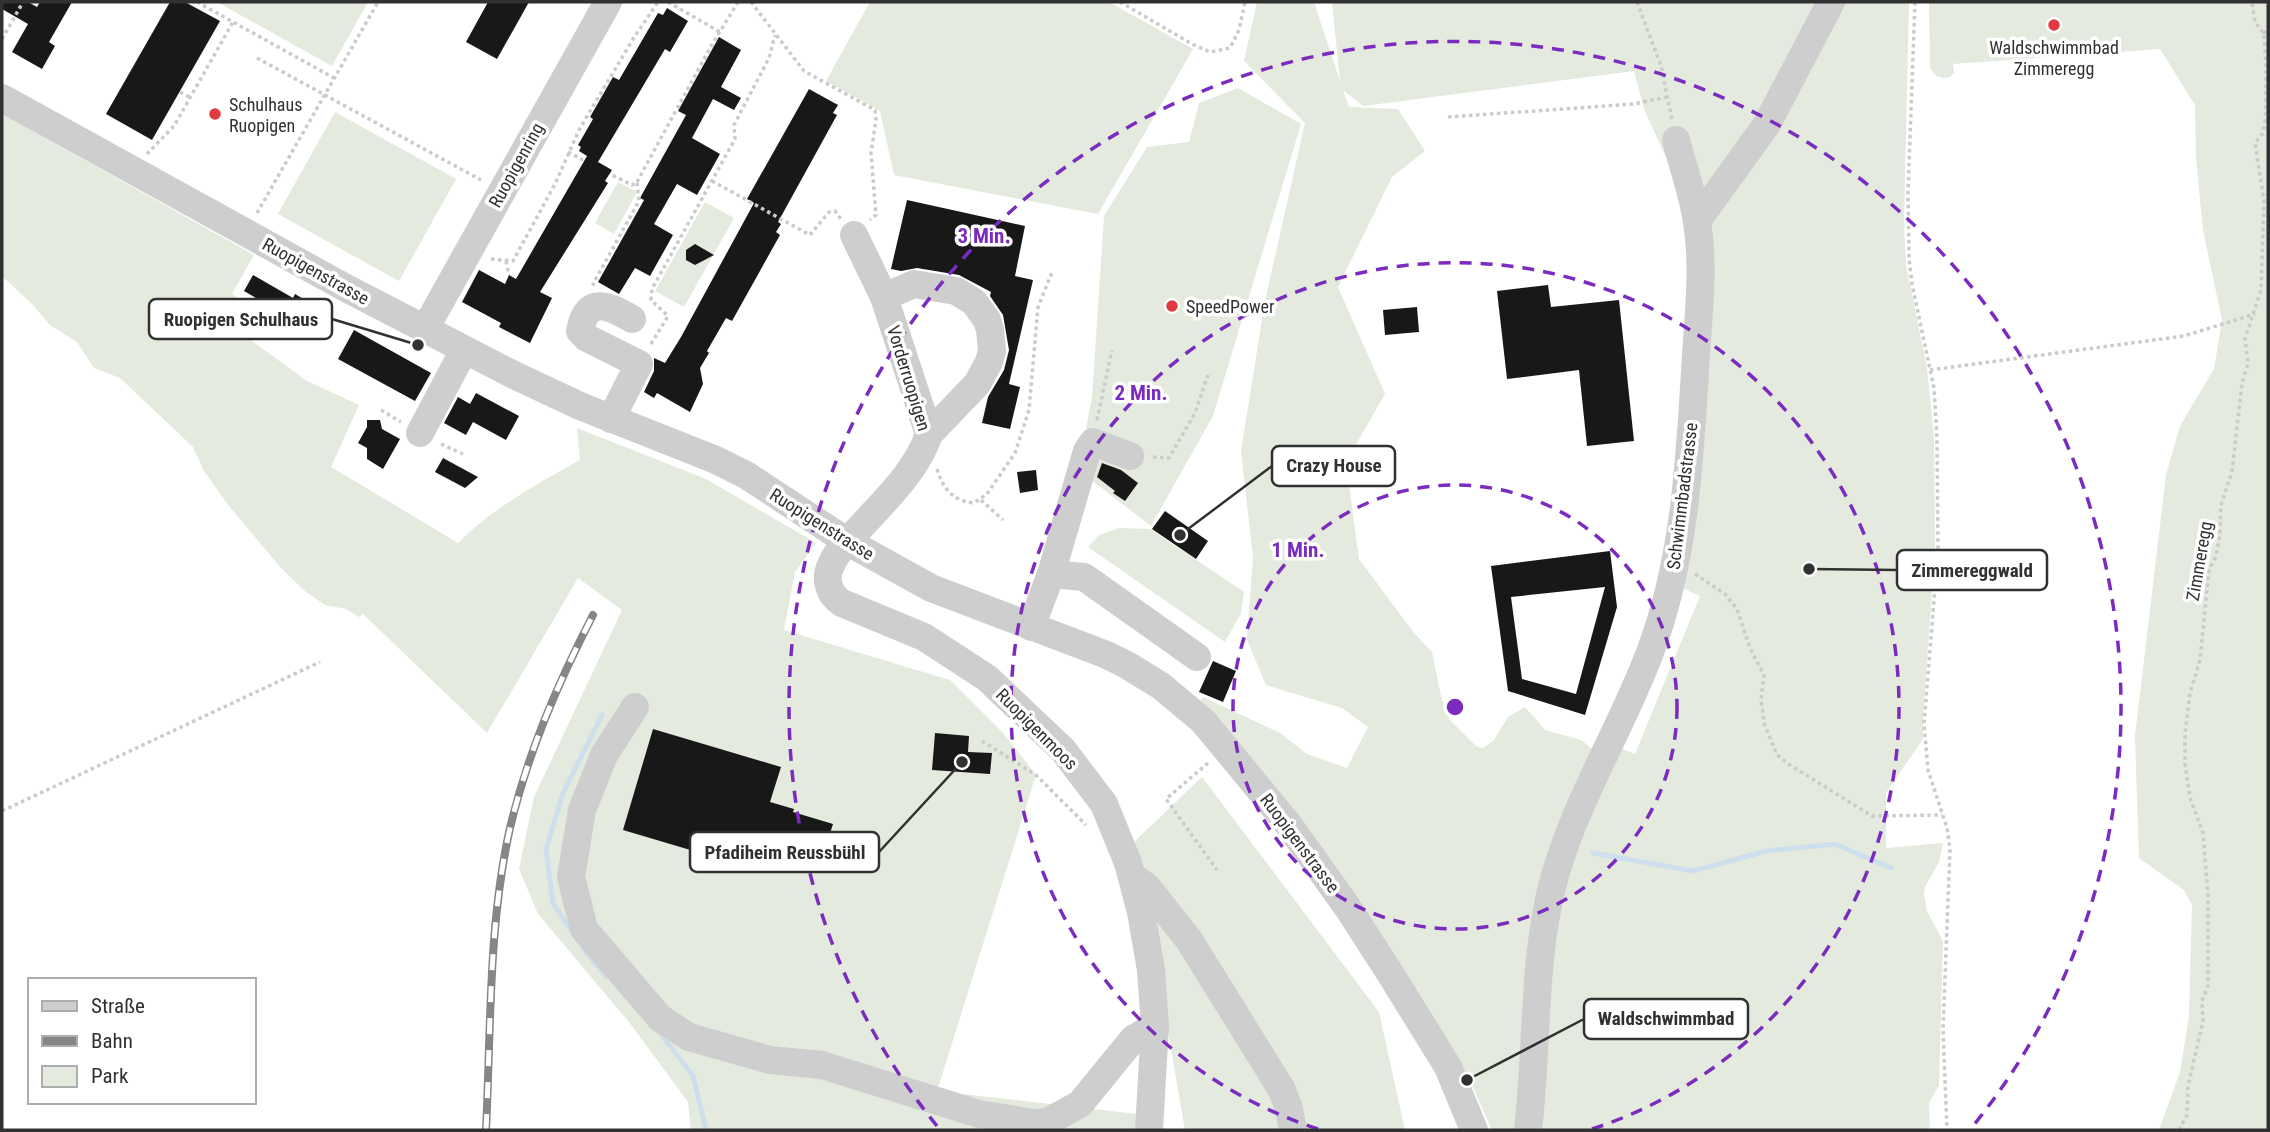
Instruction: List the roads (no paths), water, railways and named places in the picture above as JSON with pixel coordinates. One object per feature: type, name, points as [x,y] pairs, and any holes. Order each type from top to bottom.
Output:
[{"type":"street","name":"Ruopigenring","points":[[425,329],[608,2]]},
{"type":"street","points":[[1697,222],[1767,124],[1831,2]]},
{"type":"street","name":"Ruopigenstrasse","points":[[2,98],[344,287],[464,350],[559,397],[716,460],[746,475],[848,541],[931,588],[1127,665],[1161,686],[1203,721],[1288,824],[1348,908],[1448,1068],[1474,1130]]},
{"type":"street","name":"Schwimmbadstrasse","points":[[1528,1130],[1539,961],[1555,876],[1591,781],[1649,655],[1674,569],[1682,522],[1691,443],[1700,281],[1697,222],[1676,140]]},
{"type":"street","name":"Vorderruopigen","points":[[848,541],[914,466],[926,442],[884,297],[854,235]]},
{"type":"street","points":[[884,297],[914,284],[956,291],[974,302],[987,320],[990,330],[992,351],[977,384],[926,442]]},
{"type":"street","points":[[611,419],[639,364],[587,338],[580,331],[582,321],[596,306],[605,305],[643,319]]},
{"type":"street","points":[[420,433],[464,350]]},
{"type":"street","points":[[1031,627],[1051,573],[1087,451],[1093,442],[1130,456]]},
{"type":"street","name":"Ruopigenmoos","points":[[848,541],[830,565],[827,578],[834,598],[941,646],[987,678],[1063,750],[1104,804],[1131,876],[1141,912],[1151,970],[1155,1026],[1149,1130]]},
{"type":"street","points":[[1051,573],[1084,577],[1197,657]]},
{"type":"street","points":[[635,707],[604,755],[582,810],[571,877],[584,929],[660,1018],[689,1037],[770,1060],[822,1065],[979,1114],[1033,1123],[1047,1122],[1080,1104],[1133,1039],[1155,1026]]},
{"type":"street","points":[[1131,876],[1147,887],[1201,958],[1282,1090],[1293,1130]]},
{"type":"waterway","points":[[572,932],[553,903],[546,849],[563,793],[602,715]]},
{"type":"waterway","points":[[1593,853],[1693,871],[1766,851],[1835,844],[1891,868]]},
{"type":"waterway","points":[[583,949],[606,976]]},
{"type":"waterway","points":[[661,1034],[693,1076],[706,1130]]},
{"type":"railway","points":[[486,1130],[494,940],[510,828],[545,718],[593,615]]},
{"type":"place","name":"Waldschwimmbad Zimmeregg","points":[[2054,25]]},
{"type":"place","name":"Schulhaus Ruopigen","points":[[215,114]]},
{"type":"place","name":"SpeedPower","points":[[1172,306]]},
{"type":"place","name":"Ruopigen Schulhaus","points":[[418,345]]},
{"type":"place","name":"Crazy House","points":[[1180,535]]},
{"type":"place","name":"Zimmereggwald","points":[[1809,569]]},
{"type":"place","name":"Pfadiheim Reussbühl","points":[[962,762]]},
{"type":"place","name":"Waldschwimmbad","points":[[1467,1080]]}]
